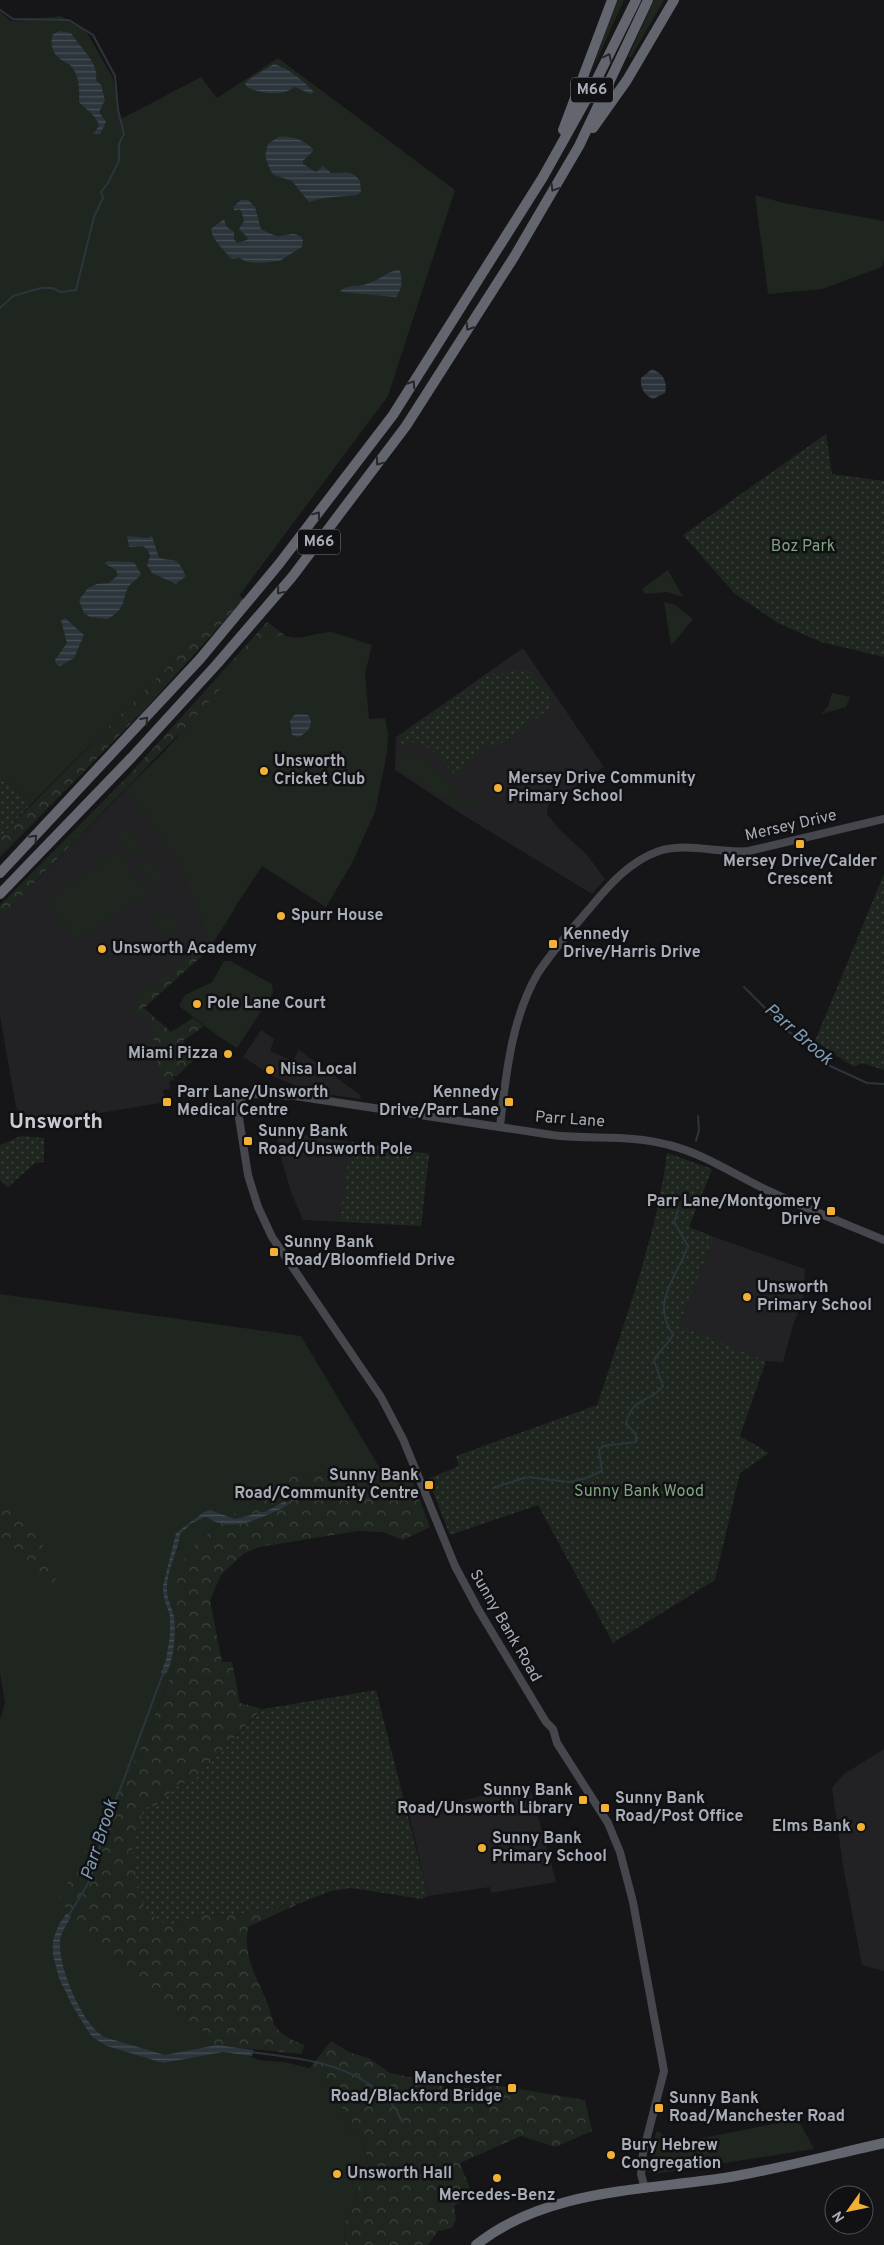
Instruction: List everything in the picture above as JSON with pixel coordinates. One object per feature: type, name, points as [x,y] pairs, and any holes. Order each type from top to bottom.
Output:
[{"type":"highway","points":[[543,177],[559,141],[612,0]]},
{"type":"highway","name":"M66","points":[[0,874],[200,660],[279,564],[392,415],[543,177],[591,91],[636,0]]},
{"type":"highway","name":"M66","points":[[1,893],[132,757],[217,664],[292,577],[406,426],[514,257],[579,146],[648,0]]},
{"type":"highway","name":"M66","points":[[579,146],[627,80],[674,0]]},
{"type":"highway","points":[[476,2245],[495,2230],[516,2219],[596,2194],[645,2189],[758,2172],[884,2143]]},
{"type":"street","name":"Mersey Drive","points":[[500,1126],[509,1060],[521,1010],[531,986],[548,958],[580,919],[624,872],[644,858],[660,851],[691,847],[727,852],[749,851],[884,819]]},
{"type":"street","name":"Parr Lane","points":[[236,1099],[255,1094],[295,1096],[574,1138],[620,1137],[643,1139],[678,1147],[698,1155],[770,1192],[884,1240]]},
{"type":"street","name":"Sunny Bank Road","points":[[236,1099],[248,1175],[258,1207],[272,1237],[295,1273],[358,1360],[381,1397],[403,1439],[437,1527],[462,1581],[516,1672],[553,1729],[557,1743],[608,1823],[620,1852],[633,1902],[664,2071],[643,2153],[641,2174],[645,2189]]},
{"type":"shaded area","points":[[60,31],[71,33],[95,67],[96,80],[101,85],[105,100],[99,112],[106,122],[100,134],[93,134],[99,126],[98,122],[79,102],[79,88],[73,68],[57,56],[53,49],[51,42],[53,34]]},
{"type":"shaded area","points":[[274,64],[296,75],[314,92],[311,94],[295,87],[283,92],[271,93],[247,87],[245,84],[248,80]]},
{"type":"shaded area","points":[[278,137],[288,137],[306,143],[314,150],[303,161],[303,164],[316,172],[323,166],[331,173],[351,173],[360,181],[361,192],[357,195],[324,198],[309,202],[292,181],[274,175],[270,170],[265,156],[268,144]]},
{"type":"shaded area","points":[[241,200],[248,200],[255,207],[261,229],[276,236],[297,235],[303,239],[302,247],[278,261],[254,263],[240,258],[232,259],[216,241],[211,229],[224,219],[226,226],[234,232],[234,239],[237,243],[247,240],[248,238],[239,229],[244,221],[242,213],[239,209],[235,211],[233,207]]},
{"type":"shaded area","points":[[396,270],[400,270],[401,287],[396,297],[340,292],[348,287],[368,284]]},
{"type":"shaded area","points":[[652,369],[662,375],[666,385],[665,393],[653,399],[645,393],[641,382],[641,378]]},
{"type":"shaded area","points":[[127,536],[147,538],[152,536],[159,558],[177,562],[186,576],[176,584],[152,573],[147,565],[150,556],[148,550],[143,546],[129,547]]},
{"type":"shaded area","points":[[108,561],[134,562],[141,574],[128,587],[122,606],[117,612],[108,619],[90,617],[84,613],[79,600],[88,588],[97,584],[109,583],[118,575],[116,570],[104,563]]},
{"type":"shaded area","points":[[65,618],[84,635],[74,658],[60,666],[56,664],[55,660],[67,643],[61,620]]},
{"type":"shaded area","name":"Mersey Drive Community Primary School","points":[[523,648],[604,767],[548,805],[547,814],[558,828],[587,855],[605,879],[592,894],[460,813],[395,770],[396,737]]},
{"type":"shaded area","points":[[294,715],[308,715],[311,725],[299,737],[292,735],[290,721]]},
{"type":"shaded area","name":"Unsworth Academy","points":[[139,776],[234,910],[213,943],[135,1011],[168,1037],[169,1072],[175,1080],[169,1081],[170,1089],[163,1090],[166,1102],[54,1121],[23,1121],[16,1107],[0,1016],[0,918]]},
{"type":"shaded area","points":[[261,1030],[274,1039],[270,1051],[293,1061],[299,1050],[360,1095],[361,1099],[309,1092],[273,1076],[243,1057]]},
{"type":"shaded area","points":[[284,1132],[429,1154],[421,1226],[303,1220],[291,1192],[281,1158],[277,1136]]},
{"type":"shaded area","name":"Unsworth Primary School","points":[[714,1237],[805,1269],[803,1301],[793,1325],[783,1362],[766,1361],[679,1325]]},
{"type":"shaded area","points":[[285,1501],[288,1505],[245,1523],[227,1525],[205,1517],[192,1523],[180,1534],[167,1580],[168,1599],[174,1617],[174,1647],[168,1670],[165,1674],[161,1673],[166,1660],[170,1635],[170,1616],[164,1598],[163,1586],[176,1533],[204,1512],[210,1510],[235,1519],[267,1511]]},
{"type":"shaded area","name":"Elms Bank","points":[[884,1749],[884,1971],[862,1965],[843,1866],[832,1788],[844,1774]]},
{"type":"shaded area","name":"Sunny Bank Primary School","points":[[529,1784],[556,1882],[491,1893],[490,1887],[428,1896],[409,1814]]},
{"type":"shaded area","points":[[67,1913],[71,1917],[60,1941],[60,1952],[67,1979],[80,2008],[96,2030],[104,2037],[165,2055],[217,2045],[254,2050],[252,2056],[223,2052],[163,2063],[107,2046],[92,2037],[72,2005],[59,1978],[53,1955],[53,1940],[59,1924]]},
{"type":"green space","points":[[616,0],[624,0],[592,71]]},
{"type":"green space","points":[[654,0],[664,0],[631,57],[628,57]]},
{"type":"green space","points":[[0,12],[11,21],[61,16],[86,31],[113,78],[121,119],[201,77],[217,98],[278,58],[455,190],[388,396],[236,600],[32,803],[0,777]]},
{"type":"green space","points":[[755,195],[784,203],[884,221],[884,260],[882,267],[822,289],[768,294]]},
{"type":"green space","name":"Boz Park","points":[[826,434],[832,474],[884,481],[884,657],[821,642],[778,623],[735,594],[683,535]]},
{"type":"green space","points":[[668,570],[683,597],[667,592],[645,594],[642,589]]},
{"type":"green space","points":[[239,595],[244,599],[145,709],[0,857],[0,837]]},
{"type":"green space","points":[[664,602],[675,605],[693,619],[671,646]]},
{"type":"green space","points":[[267,622],[284,635],[264,638],[201,711],[0,918],[0,905],[130,774]]},
{"type":"green space","name":"Unsworth Cricket Club","points":[[332,632],[372,645],[365,674],[369,719],[385,718],[388,734],[387,753],[375,812],[352,863],[326,907],[262,866],[211,944],[181,867],[126,789],[164,752],[257,643],[264,638],[281,633],[299,638]]},
{"type":"green space","points":[[514,669],[529,670],[537,678],[549,698],[549,709],[492,750],[487,746],[460,771],[462,774],[457,777],[446,765],[447,762],[444,763],[440,758],[440,755],[437,755],[424,744],[410,742],[399,750],[399,738],[491,673],[504,673]]},
{"type":"green space","points":[[832,693],[850,697],[846,707],[821,714],[828,706]]},
{"type":"green space","points":[[413,751],[424,758],[424,761],[427,760],[442,774],[441,777],[444,776],[466,802],[477,795],[482,798],[465,809],[455,801],[452,803],[446,794],[441,797],[398,769],[401,756]]},
{"type":"green space","points":[[0,777],[32,803],[0,837]]},
{"type":"green space","points":[[127,825],[143,849],[131,858],[115,834]]},
{"type":"green space","points":[[118,850],[148,893],[76,943],[46,900]]},
{"type":"green space","points":[[148,856],[165,880],[152,888],[136,864]]},
{"type":"green space","points":[[884,874],[884,1070],[862,1063],[854,1067],[815,1041]]},
{"type":"green space","points":[[160,909],[182,925],[173,937],[151,921]]},
{"type":"green space","points":[[205,943],[211,948],[144,1008],[171,1032],[193,1018],[204,1026],[183,1041],[195,1059],[177,1076],[160,1077],[151,1024],[133,1010],[138,1000],[148,990]]},
{"type":"green space","points":[[224,961],[230,961],[272,984],[273,993],[237,1048],[179,1006],[185,995],[212,982]]},
{"type":"green space","points":[[21,1136],[44,1138],[44,1162],[35,1163],[8,1187],[0,1180],[0,1145]]},
{"type":"green space","points":[[351,1142],[429,1154],[421,1226],[340,1221]]},
{"type":"green space","name":"Sunny Bank Wood","points":[[667,1153],[712,1169],[689,1227],[714,1237],[679,1325],[766,1361],[740,1436],[769,1453],[740,1473],[715,1580],[613,1643],[538,1505],[450,1535],[428,1479],[459,1466],[456,1456],[597,1405],[647,1249],[662,1185]]},
{"type":"green space","points":[[0,1294],[301,1336],[384,1475],[304,1473],[230,1517],[202,1538],[176,1603],[178,1638],[173,1671],[138,1755],[207,2035],[258,2060],[284,2062],[309,2068],[328,2082],[341,2104],[346,2124],[362,2137],[369,2169],[356,2191],[357,2200],[344,2223],[345,2245],[0,2245],[0,1719],[5,1703],[0,1673]]},
{"type":"green space","points":[[408,1469],[430,1527],[403,1540],[382,1532],[358,1531],[259,1547],[243,1554],[221,1575],[210,1600],[222,1662],[232,1662],[240,1703],[262,1709],[193,1781],[177,1786],[155,1806],[144,1808],[132,1847],[168,1926],[203,1914],[234,1915],[300,1903],[248,1927],[247,1948],[252,1967],[274,2024],[284,2035],[305,2045],[301,2054],[223,2046],[199,2050],[207,2034],[145,1988],[58,1900],[138,1755],[173,1671],[178,1638],[173,1583],[188,1552],[202,1538],[276,1482],[304,1473],[384,1475]]},
{"type":"green space","points":[[0,1494],[13,1515],[43,1545],[51,1563],[60,1597],[28,1575],[24,1566],[0,1544]]},
{"type":"green space","points":[[376,1690],[428,1896],[422,1899],[351,1888],[331,1891],[300,1903],[234,1915],[203,1914],[168,1926],[145,1910],[137,1886],[132,1847],[144,1808],[155,1806],[177,1786],[193,1781],[263,1709]]},
{"type":"green space","points":[[331,2041],[351,2053],[369,2058],[390,2073],[424,2080],[450,2089],[500,2086],[585,2100],[592,2131],[555,2147],[521,2136],[460,2163],[472,2194],[454,2206],[456,2220],[452,2228],[438,2231],[428,2245],[345,2245],[344,2223],[357,2200],[356,2191],[369,2168],[362,2137],[346,2124],[341,2104],[328,2082],[308,2070]]},
{"type":"green space","points":[[798,2119],[814,2149],[655,2174],[650,2173],[649,2164],[654,2151],[657,2131],[672,2140],[683,2142]]},
{"type":"waterway","points":[[0,10],[13,19],[69,20],[93,35],[115,76],[118,110],[124,134],[119,144],[119,161],[108,183],[101,192],[103,198],[94,217],[76,290],[61,292],[52,288],[41,288],[13,296],[0,308]]},
{"type":"waterway","name":"Parr Brook","points":[[744,987],[789,1032],[815,1048],[828,1065],[867,1083],[884,1084]]},
{"type":"waterway","name":"Parr Brook","points":[[696,1141],[699,1130],[698,1116]]},
{"type":"waterway","name":"Parr Brook","points":[[493,1488],[527,1477],[569,1482],[587,1478],[602,1471],[599,1450],[603,1446],[636,1442],[636,1434],[626,1424],[629,1415],[637,1404],[652,1396],[663,1386],[654,1360],[673,1335],[664,1311],[665,1300],[672,1279],[688,1246],[674,1222],[678,1210]]},
{"type":"waterway","name":"Parr Brook","points":[[285,1505],[299,1496],[318,1491],[334,1495],[356,1491]]},
{"type":"waterway","name":"Parr Brook","points":[[69,1915],[90,1880],[105,1822],[118,1795],[164,1671]]},
{"type":"waterway","name":"Parr Brook","points":[[251,2052],[291,2057],[348,2072],[365,2081],[381,2093],[395,2108],[402,2121]]},
{"type":"place","name":"Unsworth Cricket Club","points":[[264,771]]},
{"type":"place","name":"Mersey Drive Community Primary School","points":[[498,788]]},
{"type":"place","name":"Mersey Drive/Calder Crescent","points":[[800,844]]},
{"type":"place","name":"Spurr House","points":[[281,916]]},
{"type":"place","name":"Kennedy Drive/Harris Drive","points":[[553,944]]},
{"type":"place","name":"Unsworth Academy","points":[[102,949]]},
{"type":"place","name":"Pole Lane Court","points":[[197,1004]]},
{"type":"place","name":"Miami Pizza","points":[[228,1054]]},
{"type":"place","name":"Nisa Local","points":[[270,1070]]},
{"type":"place","name":"Parr Lane/Unsworth Medical Centre","points":[[167,1102]]},
{"type":"place","name":"Kennedy Drive/Parr Lane","points":[[509,1102]]},
{"type":"place","name":"Sunny Bank Road/Unsworth Pole","points":[[248,1141]]},
{"type":"place","name":"Parr Lane/Montgomery Drive","points":[[831,1211]]},
{"type":"place","name":"Sunny Bank Road/Bloomfield Drive","points":[[274,1252]]},
{"type":"place","name":"Unsworth Primary School","points":[[747,1297]]},
{"type":"place","name":"Sunny Bank Road/Community Centre","points":[[429,1485]]},
{"type":"place","name":"Sunny Bank Road/Unsworth Library","points":[[583,1800]]},
{"type":"place","name":"Sunny Bank Road/Post Office","points":[[605,1808]]},
{"type":"place","name":"Elms Bank","points":[[861,1827]]},
{"type":"place","name":"Sunny Bank Primary School","points":[[482,1848]]},
{"type":"place","name":"Manchester Road/Blackford Bridge","points":[[512,2088]]},
{"type":"place","name":"Sunny Bank Road/Manchester Road","points":[[659,2108]]},
{"type":"place","name":"Bury Hebrew Congregation","points":[[611,2155]]},
{"type":"place","name":"Unsworth Hall","points":[[337,2174]]},
{"type":"place","name":"Mercedes-Benz","points":[[497,2178]]},
{"type":"district","name":"Unsworth","points":[[56,1122]]}]
